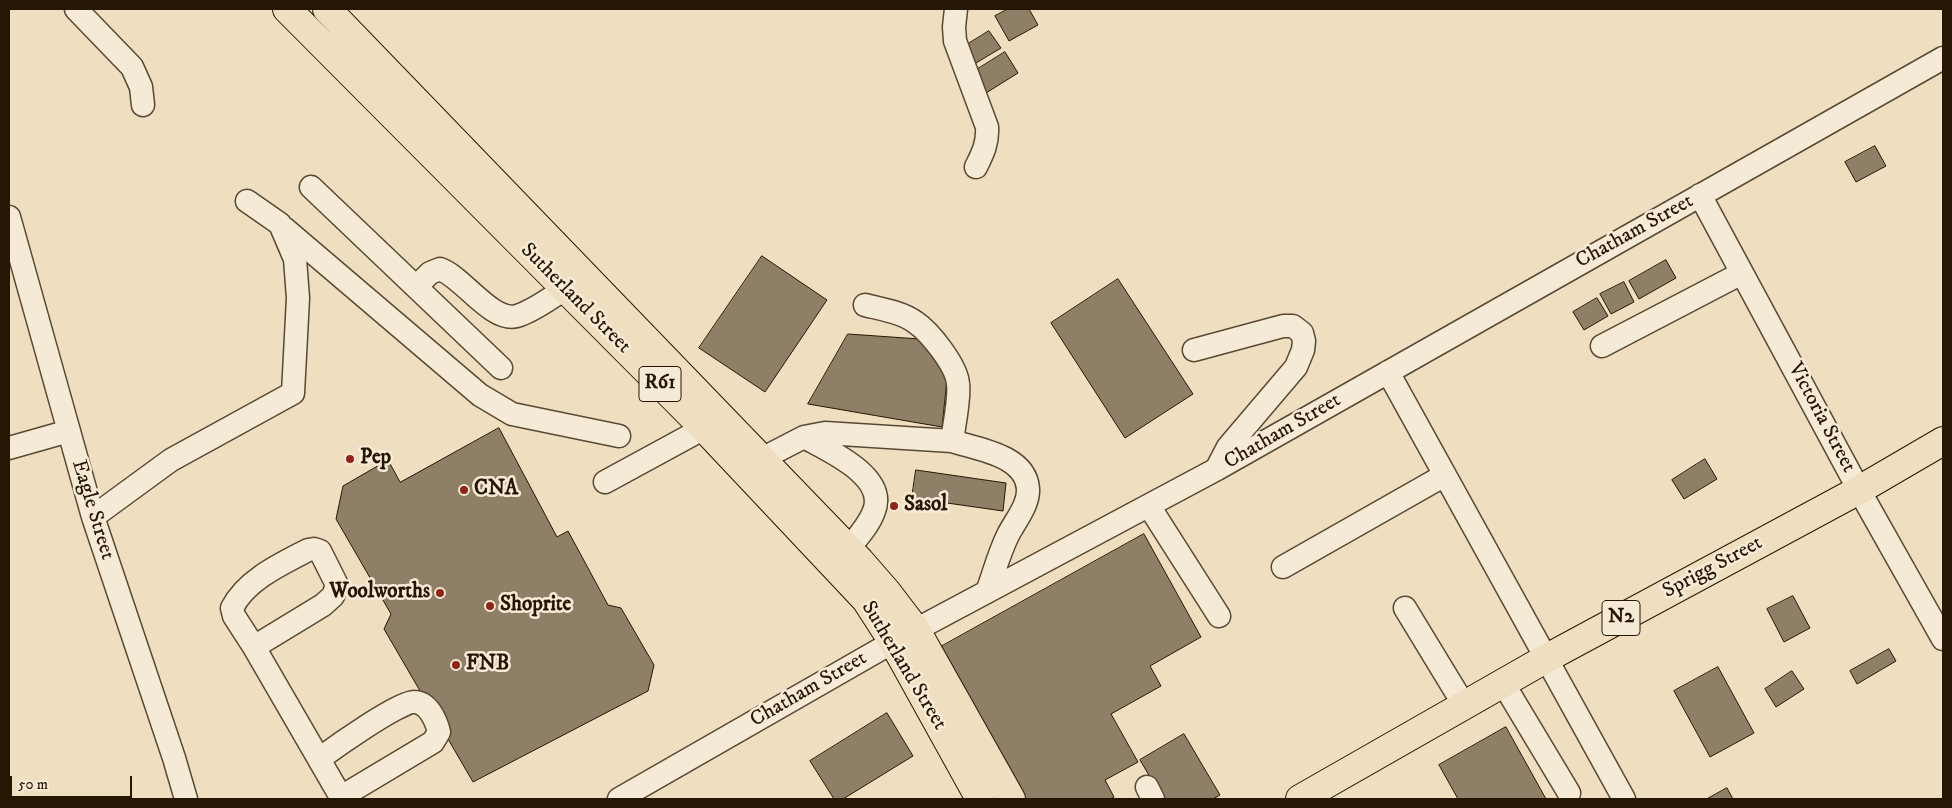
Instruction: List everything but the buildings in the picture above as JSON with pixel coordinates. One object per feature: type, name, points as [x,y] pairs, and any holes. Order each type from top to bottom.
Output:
[{"type":"main road","name":"Sutherland Street","points":[[287,9],[565,289],[713,424]]},
{"type":"main road","name":"Sutherland Street","points":[[327,9],[713,424],[752,464],[848,549],[887,592],[904,636],[980,799]]},
{"type":"main road","name":"Sprigg Street","points":[[1306,798],[1547,658],[1859,490],[1943,441]]},
{"type":"main road","name":"Sutherland Street","points":[[752,464],[866,600],[904,636],[1011,799]]},
{"type":"street","points":[[76,9],[132,67],[141,87],[143,105]]},
{"type":"street","points":[[956,9],[955,41],[987,127],[987,144],[976,167]]},
{"type":"street","name":"Chatham Street","points":[[619,799],[904,636],[1217,469],[1943,58]]},
{"type":"street","points":[[311,187],[501,368]]},
{"type":"street","name":"Victoria Street","points":[[1700,196],[1859,490],[1943,639]]},
{"type":"street","points":[[247,201],[280,224],[480,396],[496,407],[520,416],[618,436]]},
{"type":"street","name":"Eagle Street","points":[[9,217],[14,259],[69,431],[93,517],[186,799]]},
{"type":"street","points":[[93,517],[171,460],[293,393],[298,298],[297,278],[295,259],[280,224]]},
{"type":"street","points":[[416,286],[430,273],[440,269],[456,277],[493,311],[515,316],[565,289]]},
{"type":"street","points":[[1602,346],[1742,273]]},
{"type":"street","points":[[865,305],[901,315],[915,322],[942,350],[954,370],[958,383],[952,441]]},
{"type":"street","points":[[1194,350],[1283,326],[1298,328],[1302,333],[1304,341],[1303,350],[1296,368],[1228,447],[1217,469]]},
{"type":"street","points":[[1388,372],[1624,799]]},
{"type":"street","points":[[605,482],[713,424]]},
{"type":"street","points":[[9,448],[69,431]]},
{"type":"street","points":[[752,464],[804,437],[825,433],[952,441],[997,455],[1011,462],[1023,473],[1028,489],[1025,503],[1007,536],[987,592]]},
{"type":"street","points":[[804,437],[844,458],[869,479],[873,488],[875,509],[863,532],[848,549]]},
{"type":"street","points":[[1282,567],[1445,475]]},
{"type":"street","points":[[1149,506],[1219,616]]},
{"type":"street","points":[[254,647],[294,624],[333,596],[338,585],[320,551],[314,549],[295,557],[253,583],[232,608],[234,616],[342,798],[433,742],[439,732],[435,721],[425,705],[415,702],[407,703],[374,722],[319,759]]},
{"type":"street","points":[[1405,608],[1464,705]]},
{"type":"street","points":[[1503,683],[1569,793]]},
{"type":"place","name":"Pep","points":[[350,459]]},
{"type":"place","name":"CNA","points":[[464,490]]},
{"type":"place","name":"Sasol","points":[[894,506]]},
{"type":"place","name":"Woolworths","points":[[440,593]]},
{"type":"place","name":"Shoprite","points":[[490,606]]},
{"type":"place","name":"FNB","points":[[456,665]]}]
